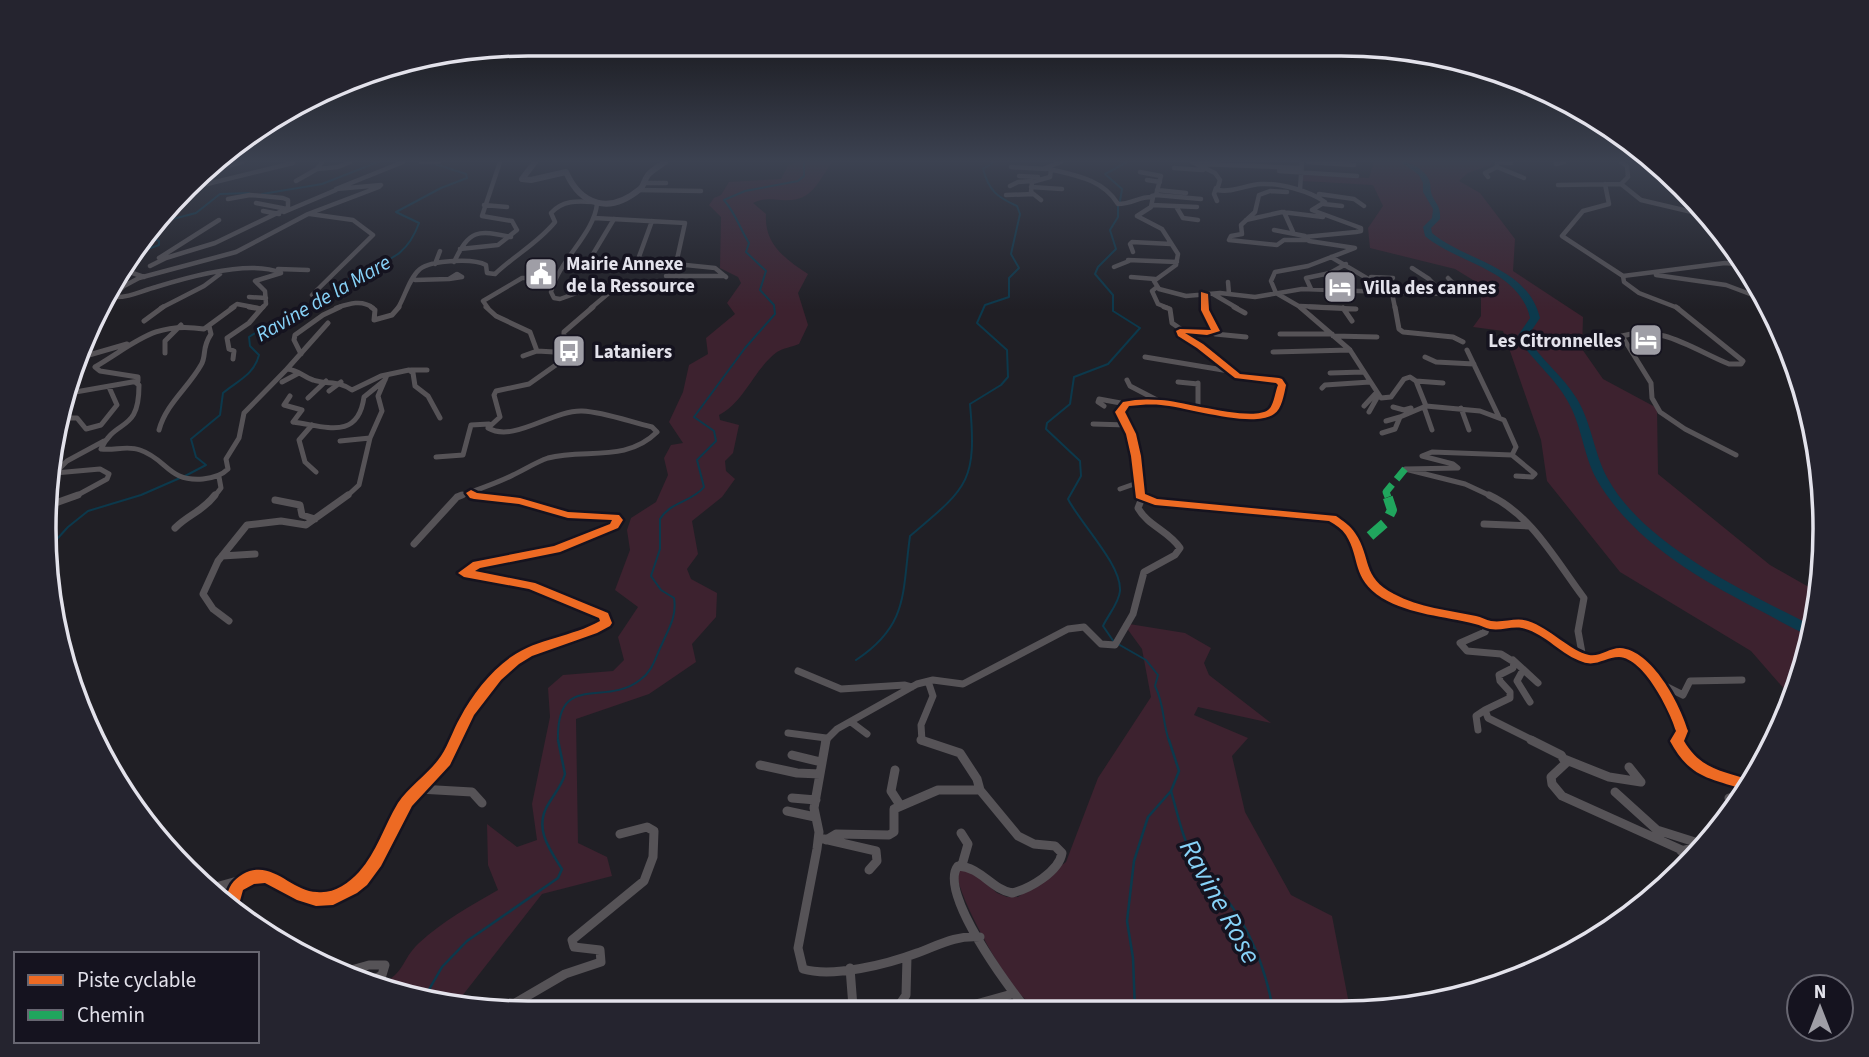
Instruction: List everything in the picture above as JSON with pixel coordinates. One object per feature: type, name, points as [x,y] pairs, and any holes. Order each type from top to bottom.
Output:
[{"type":"street","points":[[270,211],[284,212]]},
{"type":"street","points":[[121,289],[143,275],[240,250],[315,211]]},
{"type":"street","points":[[460,249],[498,245],[518,229],[517,225],[508,219],[483,217],[483,211]]},
{"type":"street","points":[[301,354],[294,338],[313,321],[342,305],[360,302],[372,305],[376,312],[374,320],[388,317],[397,311],[421,268],[435,264],[482,262],[487,273],[495,274],[546,234],[555,222],[552,211]]},
{"type":"street","points":[[551,287],[558,267],[597,211]]},
{"type":"street","points":[[1131,277],[1155,279],[1177,262],[1178,254],[1158,225],[1137,216],[1143,211]]},
{"type":"street","points":[[1179,211],[1183,218],[1198,219]]},
{"type":"street","points":[[1255,211],[1241,225],[1242,234],[1231,236],[1229,240],[1280,245],[1284,240],[1356,232],[1361,229],[1355,224],[1316,211]]},
{"type":"street","points":[[1583,211],[1562,236],[1623,276],[1731,264]]},
{"type":"street","points":[[150,266],[284,212]]},
{"type":"street","points":[[1246,220],[1277,212],[1332,217]]},
{"type":"street","points":[[1284,212],[1293,232]]},
{"type":"street","points":[[308,214],[353,220],[373,235],[312,295]]},
{"type":"street","points":[[594,218],[685,223],[676,264],[715,268],[725,277],[666,276]]},
{"type":"street","points":[[614,219],[587,264],[636,265],[652,221]]},
{"type":"street","points":[[143,275],[150,266],[191,236],[219,220]]},
{"type":"street","points":[[229,236],[235,228]]},
{"type":"street","points":[[1275,230],[1355,248],[1308,266],[1275,272],[1271,281],[1276,293],[1300,304],[1350,350],[1377,395],[1384,399],[1391,397],[1406,377],[1416,381],[1443,383]]},
{"type":"street","points":[[415,280],[450,278],[460,249],[467,237],[474,233],[511,237]]},
{"type":"street","points":[[1133,252],[1130,244],[1132,242],[1171,244]]},
{"type":"street","points":[[435,264],[440,251]]},
{"type":"street","points":[[1331,257],[1388,290],[1393,296],[1400,331],[1453,337],[1463,342]]},
{"type":"street","points":[[1114,267],[1129,260],[1177,262]]},
{"type":"street","points":[[1311,289],[1306,278],[1330,273],[1346,264]]},
{"type":"street","points":[[175,284],[257,268],[307,270]]},
{"type":"street","points":[[1155,279],[1157,287],[1182,296],[1229,294],[1255,298],[1311,289],[1443,294],[1412,268]]},
{"type":"street","points":[[233,359],[234,353],[229,349],[227,338],[249,323],[266,304],[265,291],[256,281],[279,276],[281,273],[276,269]]},
{"type":"street","points":[[132,271],[143,275]]},
{"type":"street","points":[[1420,273],[1433,271]]},
{"type":"street","points":[[1649,273],[1726,285],[1751,294]]},
{"type":"street","points":[[116,299],[173,282],[219,275]]},
{"type":"street","points":[[144,321],[167,302],[208,284],[219,275]]},
{"type":"street","points":[[537,351],[536,341],[529,329],[493,316],[483,301],[525,276],[542,278],[551,287],[554,298],[562,300],[594,285],[610,283],[617,286],[564,332],[572,353]]},
{"type":"street","points":[[1367,276],[1393,278]]},
{"type":"street","points":[[1623,276],[1624,282],[1639,293],[1675,306],[1743,361],[1738,365],[1728,364],[1657,334],[1636,332],[1622,336],[1651,383],[1652,398],[1660,412],[1685,429],[1736,455]]},
{"type":"street","points":[[1439,288],[1457,287],[1448,278]]},
{"type":"street","points":[[1228,282],[1229,294]]},
{"type":"street","points":[[1157,287],[1152,291],[1157,304],[1170,309],[1172,323],[1182,330],[1238,335]]},
{"type":"street","points":[[1208,294],[1245,313]]},
{"type":"street","points":[[1208,294],[1205,310],[1216,328],[1213,333]]},
{"type":"street","points":[[249,297],[266,298]]},
{"type":"street","points":[[77,390],[139,380],[138,377],[100,371],[95,367],[159,329],[181,326],[197,330],[209,326],[233,306],[245,304],[261,309]]},
{"type":"street","points":[[1300,304],[1356,309]]},
{"type":"street","points":[[1343,308],[1352,321]]},
{"type":"street","points":[[105,440],[102,450],[136,448],[156,459],[174,478],[189,481],[219,477],[228,469],[226,459],[239,438],[244,413],[328,323]]},
{"type":"street","points":[[165,353],[165,341],[181,326]]},
{"type":"street","points":[[159,430],[163,416],[203,362],[204,346],[211,334],[209,326]]},
{"type":"street","points":[[1104,406],[1097,400],[1106,398],[1126,404],[1162,402],[1255,416],[1270,413],[1275,407],[1282,385],[1280,382],[1242,379],[1181,334],[1182,330]]},
{"type":"street","points":[[1213,333],[1246,337]]},
{"type":"street","points":[[1280,334],[1377,337]]},
{"type":"street","points":[[1288,338],[1333,335]]},
{"type":"street","points":[[89,355],[105,348],[133,343]]},
{"type":"street","points":[[1273,352],[1350,350]]},
{"type":"street","points":[[1467,350],[1499,416],[1511,432],[1516,447],[1512,455]]},
{"type":"street","points":[[523,356],[537,351],[572,353]]},
{"type":"street","points":[[436,457],[463,455],[471,425],[489,424],[500,417],[496,391],[529,384],[572,353]]},
{"type":"street","points":[[1145,357],[1158,356],[1181,363],[1230,371]]},
{"type":"street","points":[[1426,359],[1474,364]]},
{"type":"street","points":[[287,369],[301,372],[313,380],[341,382],[354,390],[409,370],[427,370]]},
{"type":"street","points":[[409,370],[413,373],[415,386],[428,396],[440,418]]},
{"type":"street","points":[[282,383],[287,377],[301,372]]},
{"type":"street","points":[[1330,373],[1363,372]]},
{"type":"street","points":[[300,412],[293,422],[338,428],[355,421],[363,411],[364,397],[387,377]]},
{"type":"street","points":[[229,621],[213,608],[203,594],[222,556],[247,525],[281,521],[302,526],[338,505],[359,485],[370,438],[382,411],[378,396],[387,377]]},
{"type":"street","points":[[1127,380],[1130,386],[1162,402]]},
{"type":"street","points":[[308,398],[326,381]]},
{"type":"street","points":[[1416,381],[1432,430]]},
{"type":"street","points":[[60,468],[67,461],[130,424],[141,403],[139,385],[135,382]]},
{"type":"street","points":[[329,391],[341,382]]},
{"type":"street","points":[[1178,382],[1198,384],[1198,408]]},
{"type":"street","points":[[1322,388],[1325,385],[1370,382]]},
{"type":"street","points":[[69,418],[77,418],[86,429],[101,425],[117,405],[109,387]]},
{"type":"street","points":[[1364,406],[1377,395]]},
{"type":"street","points":[[1369,412],[1377,395]]},
{"type":"street","points":[[290,396],[284,405],[301,409],[300,412]]},
{"type":"street","points":[[788,733],[810,738],[827,738],[912,687],[928,681],[962,684],[1068,629],[1077,627],[1089,631],[1099,645],[1115,645],[1133,614],[1144,572],[1175,555],[1180,548],[1176,540],[1140,513],[1138,508],[1142,498],[1137,483],[1136,456],[1127,425],[1120,412],[1126,404]]},
{"type":"street","points":[[1393,407],[1405,410],[1425,406],[1461,408],[1499,416]]},
{"type":"street","points":[[1387,421],[1425,406]]},
{"type":"street","points":[[1461,408],[1469,430]]},
{"type":"street","points":[[414,544],[452,500],[548,458],[612,453],[650,439],[657,432],[652,427],[617,421],[589,411],[561,413],[512,432],[490,430],[489,424]]},
{"type":"street","points":[[300,412],[312,414]]},
{"type":"street","points":[[1382,433],[1395,429],[1400,417]]},
{"type":"street","points":[[1093,424],[1127,425]]},
{"type":"street","points":[[312,425],[299,440],[305,462],[316,472]]},
{"type":"street","points":[[340,441],[370,438]]},
{"type":"street","points":[[1516,476],[1532,477],[1535,474],[1512,455],[1432,452],[1422,456],[1453,464],[1458,468],[1405,469],[1465,484],[1488,493],[1515,510],[1584,598],[1578,631],[1582,652],[1579,655]]},
{"type":"street","points":[[57,503],[77,496],[107,479],[109,474],[100,469],[59,475]]},
{"type":"street","points":[[175,528],[211,502],[221,488],[219,477]]},
{"type":"street","points":[[1121,489],[1137,483]]},
{"type":"street","points":[[220,886],[250,876],[268,876],[310,899],[325,899],[346,891],[371,869],[404,807],[445,760],[480,698],[515,659],[529,650],[596,628],[607,620],[604,616],[531,586],[464,573],[477,565],[569,545],[614,526],[618,520],[615,517],[568,515],[520,500],[474,496],[471,493]]},
{"type":"street","points":[[1142,498],[1155,502],[1332,518],[1349,528],[1354,535],[1362,571],[1373,587],[1409,606],[1488,625],[1525,624],[1591,660],[1615,653],[1632,656],[1644,663],[1682,728],[1677,741],[1692,765],[1738,783]]},
{"type":"street","points":[[275,500],[300,505],[302,515],[316,519]]},
{"type":"street","points":[[1484,524],[1529,526]]},
{"type":"street","points":[[222,556],[255,554]]},
{"type":"street","points":[[1488,625],[1485,632],[1463,640],[1460,643],[1462,648],[1473,652],[1501,654],[1512,659],[1538,683]]},
{"type":"street","points":[[1478,730],[1476,716],[1510,698],[1510,692],[1499,678],[1502,673],[1513,668],[1512,659]]},
{"type":"street","points":[[1523,670],[1517,681],[1530,702]]},
{"type":"street","points":[[798,671],[841,689],[905,685],[912,687]]},
{"type":"street","points":[[1656,681],[1683,695],[1690,681],[1742,680]]},
{"type":"street","points":[[928,681],[933,695],[921,725],[919,739],[925,744],[960,753],[977,779],[980,790],[1018,836],[1034,844],[1059,848],[1062,857],[1032,885],[1016,893],[1000,891],[975,868],[962,865]]},
{"type":"street","points":[[1485,710],[1484,713],[1493,722],[1555,751],[1564,759],[1609,777],[1641,782],[1629,766]]},
{"type":"street","points":[[854,724],[867,732]]},
{"type":"street","points":[[827,738],[821,762],[815,817],[822,839],[800,930],[800,960],[803,969],[808,973],[850,968],[907,957],[952,937],[980,937]]},
{"type":"street","points":[[792,755],[821,762]]},
{"type":"street","points":[[1564,759],[1564,766],[1551,777],[1552,784],[1562,796],[1684,853]]},
{"type":"street","points":[[760,765],[820,774]]},
{"type":"street","points":[[895,770],[891,791],[900,805]]},
{"type":"street","points":[[419,789],[470,791],[482,803]]},
{"type":"street","points":[[822,839],[836,834],[892,834],[894,809],[900,805],[912,803],[938,790],[980,790]]},
{"type":"street","points":[[1615,792],[1657,830],[1694,842]]},
{"type":"street","points":[[792,798],[816,800]]},
{"type":"street","points":[[787,811],[815,817]]},
{"type":"street","points":[[519,1001],[565,974],[601,962],[600,950],[574,947],[572,940],[644,881],[649,873],[654,844],[654,831],[647,827],[620,834]]},
{"type":"street","points":[[961,833],[969,842],[969,849],[962,865],[955,869],[953,881],[963,910],[1019,1001]]},
{"type":"street","points":[[822,839],[876,851],[877,861],[869,870]]},
{"type":"street","points":[[1679,852],[1687,850]]},
{"type":"street","points":[[233,897],[243,880]]},
{"type":"street","points":[[902,1001],[906,995],[907,957]]},
{"type":"street","points":[[357,968],[385,965],[386,968],[379,977]]},
{"type":"street","points":[[850,968],[853,1001]]},
{"type":"street","points":[[987,1001],[1012,994]]},
{"type":"shaded area","points":[[715,211],[763,211],[766,214],[766,225],[772,242],[791,263],[808,274],[798,293],[808,325],[799,344],[779,351],[769,359],[728,410],[719,415],[720,420],[739,425],[733,453],[725,461],[726,471],[735,479],[722,497],[692,521],[698,554],[687,569],[691,579],[717,593],[716,617],[692,644],[696,662],[649,694],[576,719],[578,843],[607,857],[612,876],[542,894],[462,996],[389,980],[428,935],[498,890],[488,865],[487,824],[517,847],[537,840],[532,804],[550,717],[548,688],[563,675],[613,671],[624,660],[618,637],[638,607],[615,590],[630,550],[627,530],[631,518],[656,502],[668,475],[664,458],[671,445],[683,443],[669,422],[683,392],[689,365],[708,354],[706,338],[735,314],[727,303],[741,283],[738,277],[720,268],[721,217]]},
{"type":"shaded area","points":[[1379,211],[1494,211],[1515,239],[1513,271],[1583,317],[1582,349],[1603,379],[1657,408],[1658,474],[1770,565],[1809,587],[1797,651],[1784,689],[1751,651],[1620,572],[1547,481],[1541,440],[1503,331],[1473,327],[1481,316],[1481,285],[1455,269],[1370,248],[1368,228]]},
{"type":"shaded area","points":[[1123,623],[1185,633],[1211,648],[1204,663],[1209,675],[1271,723],[1198,707],[1194,715],[1248,738],[1232,756],[1245,812],[1291,895],[1332,916],[1348,1001],[1028,1001],[1000,967],[972,917],[956,872],[962,867],[971,870],[997,893],[1018,897],[1066,862],[1098,778],[1151,697],[1142,649]]},
{"type":"waterway","points":[[171,219],[198,211]]},
{"type":"waterway","name":"Ravine de la Mare","points":[[185,476],[206,465],[196,457],[191,439],[220,415],[223,393],[249,373],[257,362],[259,355],[250,346],[249,337],[318,305],[330,298],[350,278],[399,253],[407,246],[419,223],[397,211]]},
{"type":"waterway","points":[[558,740],[559,719],[565,705],[585,694],[626,688],[648,673],[653,664],[670,627],[674,611],[674,598],[661,590],[651,576],[660,549],[660,519],[669,509],[704,487],[697,460],[716,441],[714,431],[694,417],[745,348],[775,314],[774,305],[760,290],[766,271],[746,252],[749,243],[733,211]]},
{"type":"waterway","points":[[856,660],[886,634],[894,620],[903,591],[910,536],[945,506],[964,481],[972,451],[970,404],[1001,385],[1008,377],[1007,350],[977,323],[985,305],[1009,297],[1009,278],[1019,268],[1011,254],[1019,211]]},
{"type":"waterway","points":[[1114,642],[1103,626],[1118,600],[1119,581],[1108,557],[1068,499],[1081,476],[1080,461],[1046,429],[1047,423],[1070,404],[1074,377],[1108,364],[1140,328],[1113,311],[1113,295],[1095,274],[1098,267],[1116,249],[1110,230],[1118,217],[1118,211]]},
{"type":"waterway","points":[[1437,211],[1436,219],[1427,227],[1428,234],[1450,250],[1496,270],[1508,279],[1529,303],[1535,318],[1522,337],[1572,399],[1602,479],[1618,503],[1640,526],[1695,567],[1803,626]]},
{"type":"waterway","points":[[148,249],[159,245],[159,241],[155,239]]},
{"type":"waterway","name":"Ravine de la Mare","points":[[56,540],[88,511],[141,495],[180,478]]},
{"type":"waterway","points":[[1118,644],[1146,660],[1158,675],[1155,686],[1169,741]]},
{"type":"waterway","points":[[429,990],[442,967],[467,941],[558,878],[562,869],[545,838],[542,821],[544,812],[565,774],[558,740]]},
{"type":"waterway","points":[[1169,740],[1179,771],[1171,791]]},
{"type":"waterway","points":[[1135,1001],[1133,958],[1127,921],[1134,861],[1148,817],[1171,791]]},
{"type":"waterway","name":"Ravine Rose","points":[[1171,791],[1191,855],[1242,922],[1261,965],[1271,1001]]},
{"type":"marked path","points":[[1370,536],[1386,522],[1392,510],[1386,492],[1405,469]]},
{"type":"cycle path","points":[[1204,294],[1205,310],[1216,331],[1207,333],[1184,330],[1180,331],[1181,334],[1238,376],[1279,381],[1282,385],[1275,407],[1270,413],[1256,416],[1239,416],[1162,402],[1126,404],[1120,412],[1131,434],[1140,496],[1155,502],[1332,518],[1351,535],[1367,577],[1375,587],[1398,601],[1490,625],[1527,625],[1587,659],[1618,653],[1632,656],[1651,673],[1668,698],[1682,731],[1677,741],[1691,761],[1707,772],[1739,782]]},
{"type":"cycle path","points":[[234,897],[237,886],[252,877],[265,876],[302,895],[316,899],[333,898],[352,888],[376,861],[407,802],[445,761],[466,718],[497,677],[528,653],[606,623],[604,616],[531,586],[464,573],[477,565],[556,549],[614,526],[618,520],[615,517],[568,515],[520,501],[474,496],[471,493]]},
{"type":"place","name":"Mairie Annexe de la Ressource","points":[[541,274]]},
{"type":"place","name":"Villa des cannes","points":[[1340,287]]},
{"type":"place","name":"Les Citronnelles","points":[[1646,340]]},
{"type":"place","name":"Lataniers","points":[[569,351]]}]
